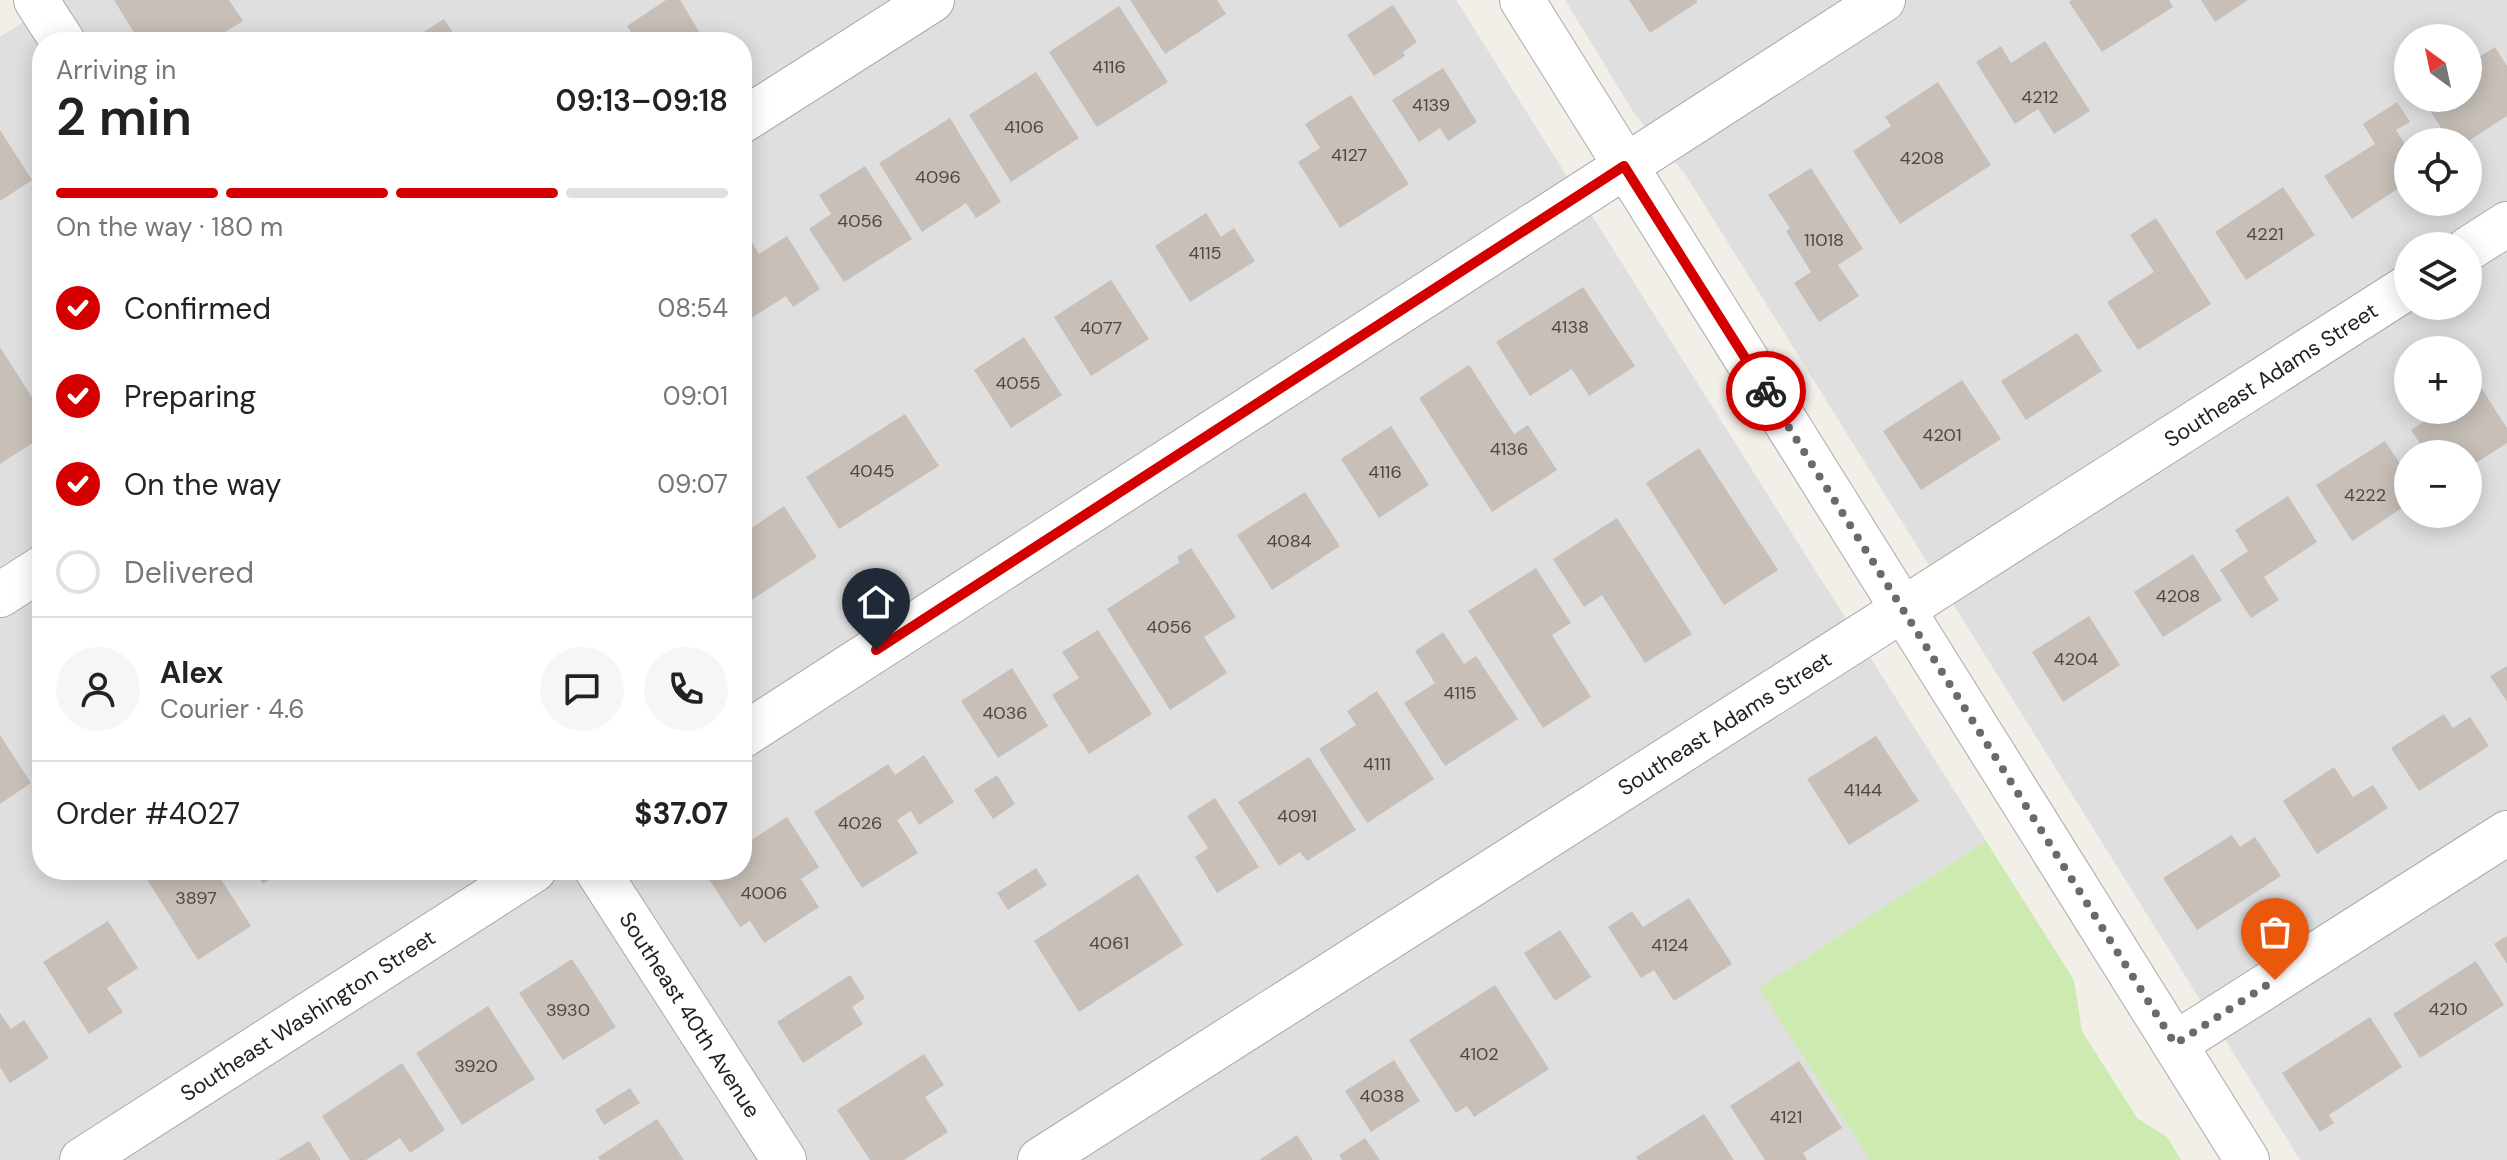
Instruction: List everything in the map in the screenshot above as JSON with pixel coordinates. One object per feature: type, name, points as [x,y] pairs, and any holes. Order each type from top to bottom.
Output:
[{"type":"street","points":[[36,0],[57,32]]},
{"type":"street","points":[[752,115],[932,0]]},
{"type":"street","points":[[1522,0],[2247,1160]]},
{"type":"street","points":[[752,730],[1883,0]]},
{"type":"street","points":[[2482,240],[2507,224]]},
{"type":"street","name":"Southeast Adams Street","points":[[1040,1160],[2394,296]]},
{"type":"street","points":[[0,595],[32,574]]},
{"type":"street","points":[[2175,1044],[2507,833]]},
{"type":"street","name":"Southeast Washington Street","points":[[82,1160],[518,880]]},
{"type":"street","name":"Southeast 40th Avenue","points":[[603,880],[784,1160]]},
{"type":"shaded area","points":[[57,0],[1456,0],[1986,841],[1760,988],[1870,1160],[0,1160],[0,37]]},
{"type":"shaded area","points":[[1565,0],[2507,0],[2507,1160],[2300,1160],[1685,174],[1634,113]]},
{"type":"green space","points":[[1986,841],[2074,980],[2082,1031],[2137,1118],[2167,1137],[2181,1160],[1870,1160],[1759,988]]},
{"type":"building","points":[[114,0],[229,0],[243,21],[225,32],[134,32]]},
{"type":"building","points":[[666,0],[680,0],[699,32],[631,32],[627,26]]},
{"type":"building","points":[[1130,0],[1217,0],[1226,14],[1165,54]]},
{"type":"building","points":[[1629,0],[1696,0],[1698,2],[1650,33]]},
{"type":"building","points":[[2169,0],[2173,7],[2102,52],[2069,2]]},
{"type":"building","points":[[2201,0],[2248,0],[2215,22]]},
{"type":"building","points":[[1393,5],[1417,42],[1403,52],[1405,56],[1374,76],[1347,35]]},
{"type":"building","points":[[1119,6],[1168,82],[1097,127],[1049,52]]},
{"type":"building","points":[[444,19],[452,32],[424,32]]},
{"type":"building","points":[[2045,41],[2090,111],[2054,134],[2038,109],[2015,124],[1976,62],[2001,46],[2011,63]]},
{"type":"building","points":[[2495,47],[2507,66],[2507,116],[2482,132],[2482,128],[2441,128],[2431,112],[2482,112],[2482,55]]},
{"type":"building","points":[[1443,68],[1477,122],[1448,141],[1440,128],[1419,142],[1392,100]]},
{"type":"building","points":[[1036,72],[1079,138],[1011,182],[969,115]]},
{"type":"building","points":[[1938,82],[1991,165],[1900,224],[1853,151],[1891,126],[1885,117]]},
{"type":"building","points":[[1351,95],[1409,184],[1340,228],[1298,162],[1320,148],[1305,124]]},
{"type":"building","points":[[2394,104],[2394,112],[2404,112],[2410,122],[2394,128],[2394,191],[2352,219],[2324,176],[2375,144],[2363,124]]},
{"type":"building","points":[[950,118],[1001,202],[976,218],[966,203],[922,232],[879,163]]},
{"type":"building","points":[[0,130],[32,180],[0,201]]},
{"type":"building","points":[[865,166],[912,239],[844,282],[809,229],[831,214],[819,195]]},
{"type":"building","points":[[1811,168],[1863,249],[1838,265],[1859,296],[1819,322],[1794,283],[1811,272],[1786,231],[1790,228],[1768,195]]},
{"type":"building","points":[[2283,187],[2315,235],[2246,280],[2215,232]]},
{"type":"building","points":[[1206,213],[1221,237],[1234,228],[1255,261],[1190,302],[1155,246]]},
{"type":"building","points":[[2156,218],[2211,304],[2138,350],[2107,302],[2154,272],[2130,235]]},
{"type":"building","points":[[787,236],[820,289],[793,307],[786,296],[752,318],[752,243],[759,254]]},
{"type":"building","points":[[1111,280],[1149,339],[1091,376],[1054,317]]},
{"type":"building","points":[[1583,287],[1635,366],[1589,396],[1572,369],[1530,396],[1496,342]]},
{"type":"building","points":[[2077,333],[2102,371],[2026,420],[2001,381]]},
{"type":"building","points":[[1024,337],[1062,395],[1011,428],[974,370]]},
{"type":"building","points":[[0,347],[32,397],[32,443],[0,464]]},
{"type":"building","points":[[1469,365],[1514,434],[1528,425],[1557,470],[1492,512],[1419,398]]},
{"type":"building","points":[[1962,380],[2001,439],[1921,490],[1883,431]]},
{"type":"building","points":[[2482,389],[2507,428],[2507,443],[2482,459],[2482,440],[2418,440],[2411,430],[2420,424],[2482,424]]},
{"type":"building","points":[[905,414],[939,466],[839,529],[806,477]]},
{"type":"building","points":[[1391,426],[1429,485],[1379,518],[1341,459]]},
{"type":"building","points":[[2385,441],[2394,455],[2394,513],[2352,541],[2316,485]]},
{"type":"building","points":[[1699,448],[1778,570],[1724,605],[1646,483]]},
{"type":"building","points":[[1305,492],[1340,546],[1272,590],[1237,535]]},
{"type":"building","points":[[2288,496],[2317,542],[2264,577],[2279,600],[2251,618],[2220,570],[2248,551],[2235,530]]},
{"type":"building","points":[[784,506],[817,557],[752,599],[752,528]]},
{"type":"building","points":[[1617,518],[1692,634],[1645,663],[1602,595],[1584,607],[1553,559]]},
{"type":"building","points":[[1191,548],[1236,617],[1204,637],[1227,673],[1170,710],[1107,609],[1180,562],[1177,557]]},
{"type":"building","points":[[2193,554],[2222,600],[2163,637],[2134,592]]},
{"type":"building","points":[[1536,568],[1571,623],[1552,635],[1591,697],[1543,728],[1468,611]]},
{"type":"building","points":[[2089,616],[2120,665],[2063,702],[2032,652]]},
{"type":"building","points":[[1098,630],[1152,714],[1089,754],[1052,695],[1079,678],[1062,652]]},
{"type":"building","points":[[1443,632],[1464,664],[1476,656],[1518,719],[1445,766],[1404,703],[1435,683],[1415,651]]},
{"type":"building","points":[[2507,666],[2507,702],[2490,676]]},
{"type":"building","points":[[1012,668],[1048,726],[998,758],[961,701]]},
{"type":"building","points":[[1377,691],[1434,779],[1367,823],[1319,749],[1356,725],[1347,711]]},
{"type":"building","points":[[2444,714],[2453,728],[2470,717],[2489,746],[2419,791],[2391,748]]},
{"type":"building","points":[[0,735],[31,783],[0,804]]},
{"type":"building","points":[[1876,736],[1919,801],[1849,845],[1807,779]]},
{"type":"building","points":[[924,755],[954,802],[919,825],[911,811],[897,820],[918,853],[862,888],[814,812],[888,764],[895,775]]},
{"type":"building","points":[[1309,757],[1356,830],[1307,861],[1300,852],[1279,866],[1238,802]]},
{"type":"building","points":[[2334,767],[2353,797],[2373,785],[2388,808],[2317,854],[2283,801]]},
{"type":"building","points":[[997,775],[1015,804],[993,819],[974,790]]},
{"type":"building","points":[[1215,798],[1259,867],[1217,893],[1195,857],[1208,848],[1187,816]]},
{"type":"building","points":[[787,817],[819,867],[801,879],[819,907],[764,943],[750,921],[740,927],[709,880],[752,880],[752,840]]},
{"type":"building","points":[[2232,835],[2240,847],[2255,837],[2281,876],[2197,930],[2163,878]]},
{"type":"building","points":[[1036,868],[1047,885],[1008,910],[997,893]]},
{"type":"building","points":[[1138,874],[1183,945],[1079,1012],[1034,941]]},
{"type":"building","points":[[147,880],[221,880],[251,926],[198,960]]},
{"type":"building","points":[[1689,898],[1732,964],[1674,1001],[1654,970],[1641,978],[1608,927],[1632,911],[1643,927]]},
{"type":"building","points":[[108,921],[138,968],[107,988],[123,1012],[89,1034],[43,962]]},
{"type":"building","points":[[1560,930],[1591,977],[1555,1001],[1524,953]]},
{"type":"building","points":[[2507,936],[2507,964],[2494,944]]},
{"type":"building","points":[[572,959],[616,1027],[563,1060],[519,993]]},
{"type":"building","points":[[2476,961],[2504,1005],[2420,1058],[2393,1014]]},
{"type":"building","points":[[850,975],[865,998],[852,1007],[863,1024],[803,1063],[777,1022]]},
{"type":"building","points":[[1495,985],[1549,1069],[1474,1117],[1467,1106],[1456,1113],[1409,1040]]},
{"type":"building","points":[[488,1006],[535,1079],[462,1125],[416,1053]]},
{"type":"building","points":[[0,1013],[11,1029],[24,1020],[49,1058],[10,1083],[0,1067]]},
{"type":"building","points":[[2370,1017],[2402,1067],[2329,1115],[2334,1123],[2320,1132],[2282,1073]]},
{"type":"building","points":[[924,1054],[944,1085],[925,1097],[948,1132],[904,1160],[870,1160],[837,1110]]},
{"type":"building","points":[[1394,1060],[1420,1101],[1371,1132],[1345,1091]]},
{"type":"building","points":[[1799,1061],[1842,1128],[1803,1153],[1807,1160],[1765,1160],[1730,1106]]},
{"type":"building","points":[[402,1063],[445,1130],[410,1153],[400,1138],[366,1160],[350,1160],[322,1116]]},
{"type":"building","points":[[630,1088],[640,1103],[604,1125],[595,1110]]},
{"type":"building","points":[[1704,1114],[1734,1160],[1638,1160],[1636,1157]]},
{"type":"building","points":[[657,1119],[684,1160],[600,1160],[598,1157]]},
{"type":"building","points":[[1297,1135],[1313,1160],[1259,1160]]},
{"type":"building","points":[[1365,1138],[1380,1160],[1342,1160],[1339,1155]]},
{"type":"building","points":[[309,1141],[321,1160],[278,1160]]},
{"type":"way so far","points":[[1766,391],[2175,1044],[2275,980]]},
{"type":"route","points":[[876,650],[1624,166],[1766,391]]}]
